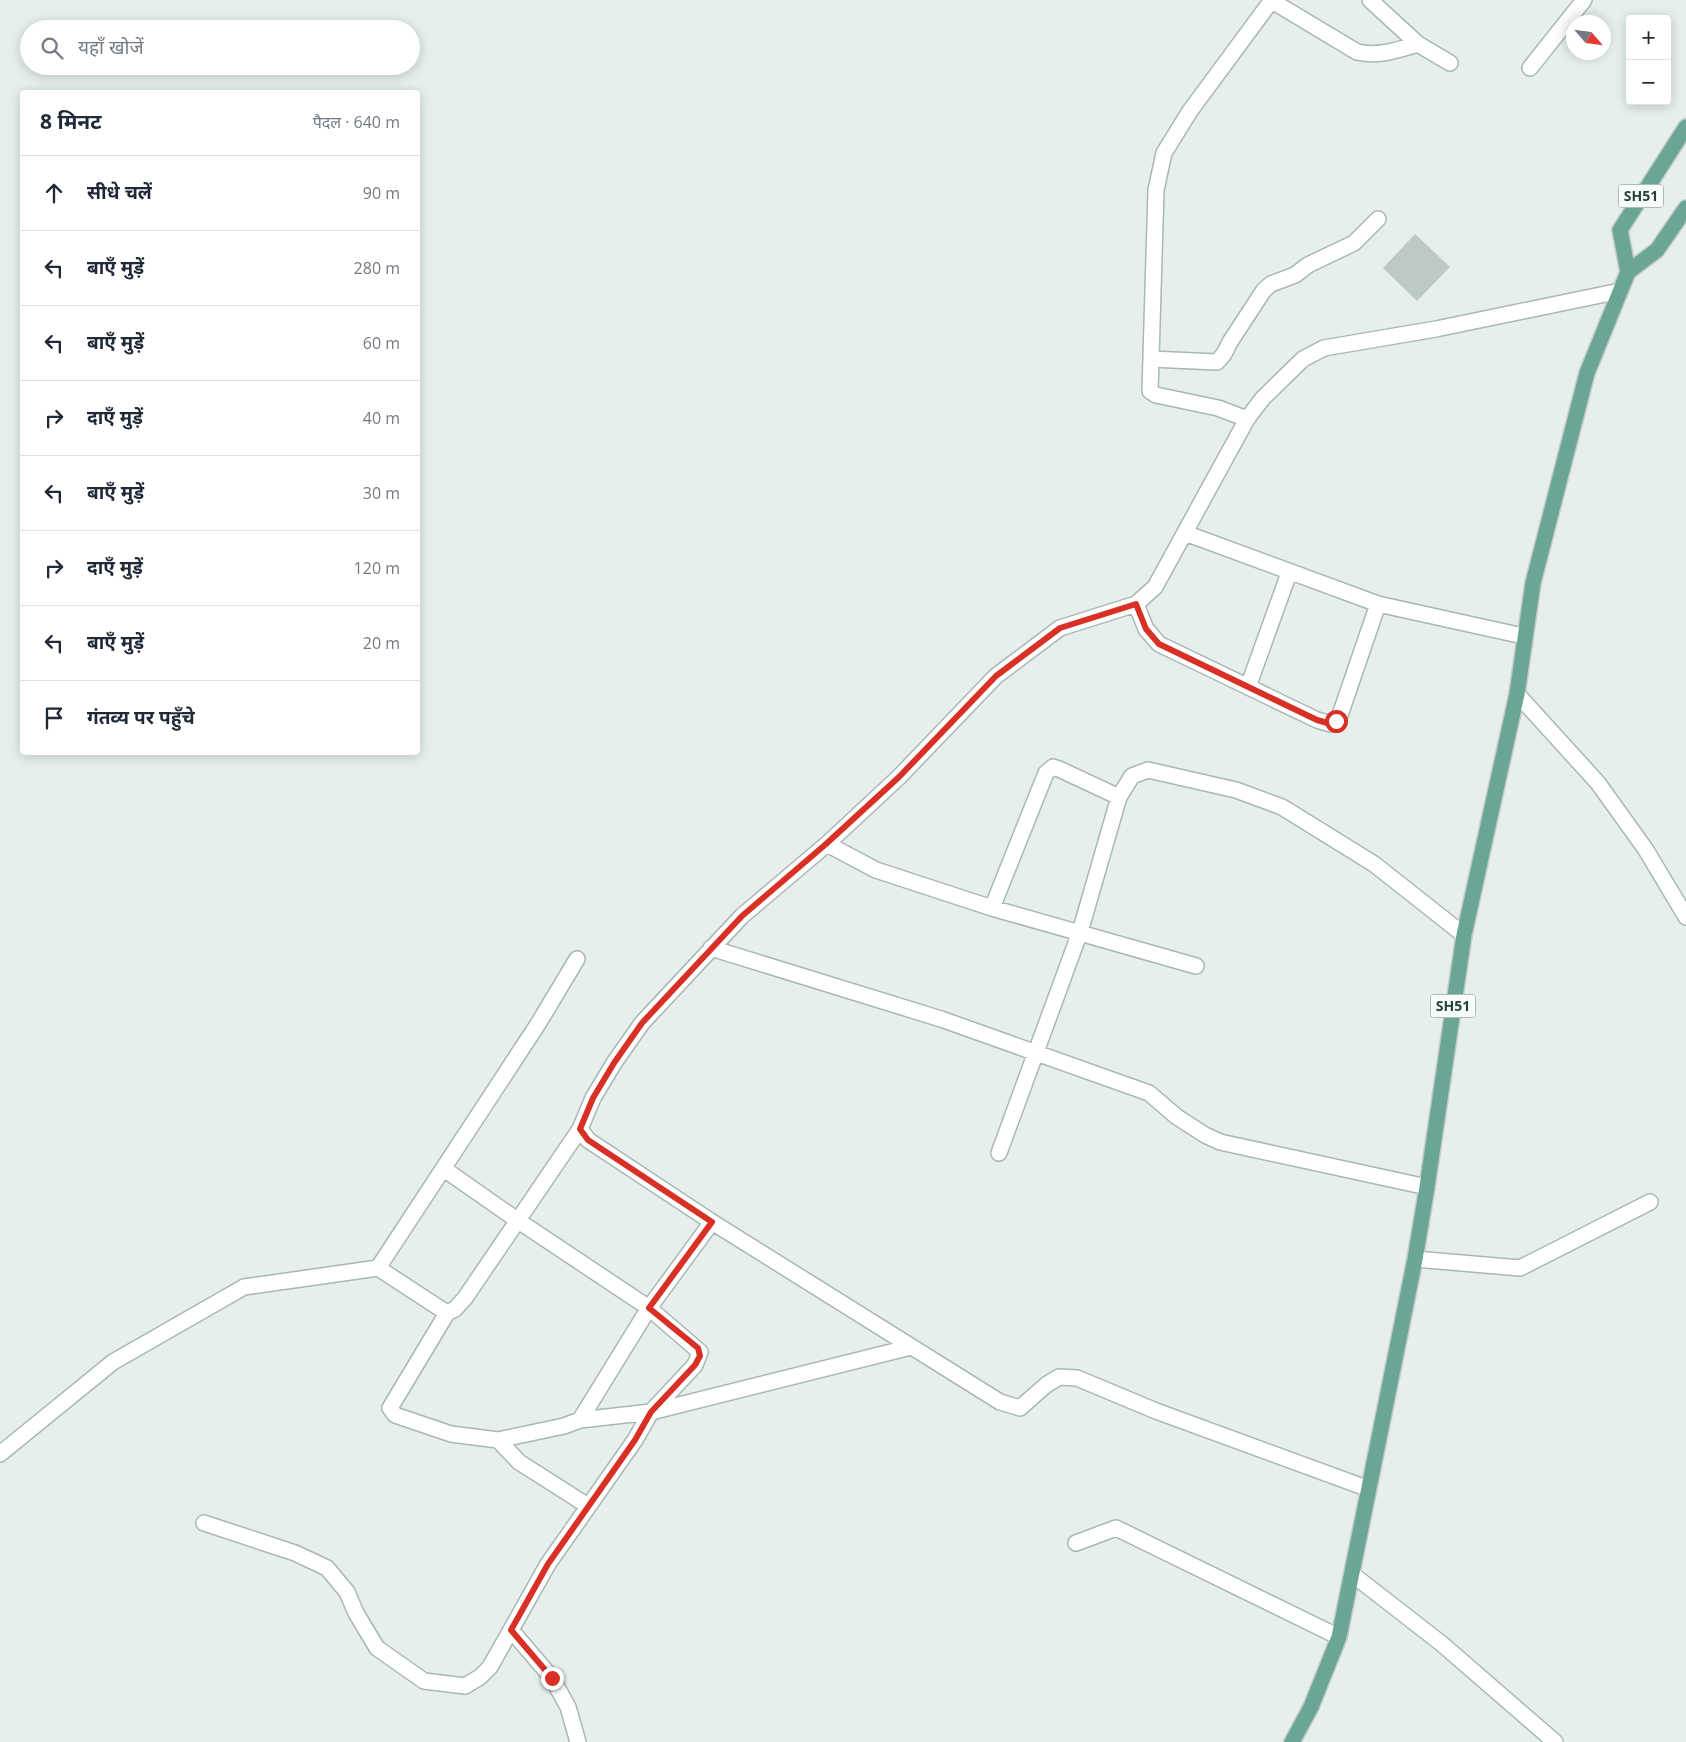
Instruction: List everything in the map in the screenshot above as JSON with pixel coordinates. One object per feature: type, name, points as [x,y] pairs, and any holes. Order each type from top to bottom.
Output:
[{"type":"main road","name":"SH51","points":[[1628,272],[1620,230],[1686,127]]},
{"type":"main road","name":"SH51","points":[[1292,1742],[1311,1707],[1338,1637],[1352,1574],[1415,1259],[1464,935],[1516,694],[1532,583],[1587,374],[1620,291],[1628,272],[1657,250],[1686,208]]},
{"type":"street","points":[[1247,420],[1218,408],[1156,396],[1150,391],[1156,190],[1164,153],[1190,111],[1272,0],[1357,52],[1369,55],[1387,53],[1418,44]]},
{"type":"street","points":[[1370,0],[1418,44],[1450,63]]},
{"type":"street","points":[[1530,68],[1584,0]]},
{"type":"street","points":[[1151,359],[1217,362],[1264,290],[1271,284],[1295,275],[1308,265],[1354,243],[1378,219]]},
{"type":"street","points":[[911,1347],[651,1412],[580,1420],[498,1440],[451,1434],[395,1415],[390,1408],[447,1312],[455,1309],[465,1298],[516,1220],[580,1129],[610,1070],[642,1023],[742,916],[826,844],[899,777],[996,676],[1060,628],[1136,604],[1155,587],[1247,420],[1263,398],[1303,359],[1324,348],[1436,329],[1620,291]]},
{"type":"street","points":[[1185,533],[1289,573],[1378,604],[1523,636]]},
{"type":"street","points":[[1248,687],[1289,573]]},
{"type":"street","points":[[1136,604],[1146,629],[1159,644],[1317,720],[1331,724],[1340,715],[1378,604]]},
{"type":"street","points":[[1516,694],[1598,783],[1646,850],[1686,917]]},
{"type":"street","points":[[992,908],[1046,773],[1053,767],[1120,797]]},
{"type":"street","points":[[999,1153],[1038,1052],[1080,932],[1120,797],[1132,776],[1148,770],[1236,790],[1282,808],[1374,864],[1464,935]]},
{"type":"street","points":[[826,844],[876,870],[992,908],[1196,966]]},
{"type":"street","points":[[711,948],[941,1019],[1038,1052],[1149,1094],[1177,1117],[1220,1142],[1427,1187]]},
{"type":"street","points":[[378,1268],[538,1024],[577,959]]},
{"type":"street","points":[[580,1129],[588,1140],[712,1222],[1000,1402],[1020,1408],[1046,1384],[1059,1377],[1078,1378],[1156,1411],[1369,1489]]},
{"type":"street","points":[[204,1523],[295,1553],[327,1568],[347,1592],[356,1612],[377,1648],[424,1681],[465,1686],[480,1677],[490,1667],[548,1564],[635,1440],[651,1412],[695,1365],[700,1356],[698,1348],[649,1308],[516,1220],[444,1168]]},
{"type":"street","points":[[1415,1259],[1520,1268],[1650,1202]]},
{"type":"street","points":[[580,1420],[649,1308],[712,1222]]},
{"type":"street","points":[[0,1454],[113,1362],[244,1287],[378,1268],[447,1312]]},
{"type":"street","points":[[498,1440],[519,1462],[588,1506]]},
{"type":"street","points":[[1076,1543],[1116,1528],[1338,1637]]},
{"type":"street","points":[[1352,1574],[1516,1705],[1555,1742]]},
{"type":"street","points":[[511,1630],[552,1678],[568,1707],[578,1742]]},
{"type":"building","points":[[1415,234],[1450,267],[1417,301],[1383,268]]},
{"type":"route","points":[[552,1678],[511,1630],[548,1564],[635,1440],[651,1412],[695,1365],[700,1356],[698,1348],[649,1308],[712,1222],[588,1140],[580,1129],[581,1121],[593,1098],[614,1063],[642,1023],[742,916],[826,844],[899,777],[996,676],[1060,628],[1136,604],[1146,629],[1159,644],[1326,724],[1336,721]]}]
